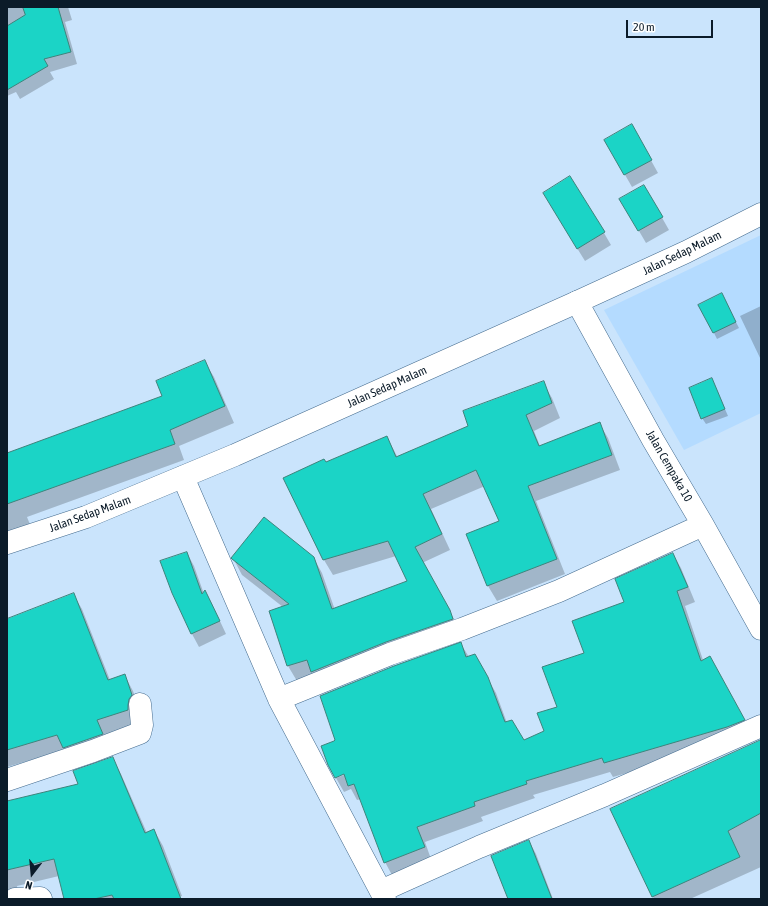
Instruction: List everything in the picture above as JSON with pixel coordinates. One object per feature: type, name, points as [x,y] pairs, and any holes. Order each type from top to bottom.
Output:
[{"type":"street","name":"Jalan Sedap Malam","points":[[7,543],[86,517],[235,455],[577,302],[686,252],[761,214]]},
{"type":"street","name":"Jalan Cempaka 10","points":[[577,302],[761,629]]},
{"type":"street","points":[[183,477],[280,699],[383,895],[479,847],[605,795],[761,726]]},
{"type":"street","points":[[280,699],[390,654],[462,629],[559,591],[703,525]]},
{"type":"street","points":[[7,780],[93,751],[140,733],[142,725],[140,704]]},
{"type":"street","points":[[16,899],[41,899]]},
{"type":"shaded area","points":[[761,235],[761,413],[684,450],[604,310]]},
{"type":"building","points":[[23,7],[58,7],[71,52],[44,59],[48,66],[7,90],[7,26],[25,15]]},
{"type":"building","points":[[632,124],[652,160],[624,175],[604,140]]},
{"type":"building","points":[[570,176],[605,232],[577,249],[543,193]]},
{"type":"building","points":[[644,185],[663,217],[638,231],[619,199]]},
{"type":"building","points":[[722,293],[736,322],[713,333],[698,305]]},
{"type":"building","points":[[205,360],[225,406],[170,430],[175,444],[7,504],[7,453],[162,396],[156,381]]},
{"type":"building","points":[[712,378],[725,409],[701,419],[689,388]]},
{"type":"building","points":[[544,381],[552,403],[526,415],[539,446],[600,422],[612,455],[528,486],[557,559],[487,586],[466,534],[499,521],[476,470],[423,494],[442,534],[415,547],[450,610],[453,619],[386,642],[311,672],[307,660],[287,666],[269,611],[289,604],[231,558],[264,517],[314,557],[332,609],[407,581],[388,541],[323,560],[283,478],[324,459],[326,462],[387,436],[396,457],[468,426],[463,411]]},
{"type":"building","points":[[187,552],[202,594],[205,590],[220,621],[191,634],[172,593],[160,561]]},
{"type":"building","points":[[673,553],[688,587],[677,591],[701,661],[710,656],[745,720],[727,727],[604,763],[602,758],[526,781],[527,784],[474,802],[475,806],[417,827],[425,847],[384,863],[354,784],[348,786],[344,774],[335,778],[328,765],[321,746],[335,740],[320,696],[394,666],[461,642],[466,657],[475,654],[488,677],[505,722],[512,720],[524,740],[544,731],[537,713],[557,707],[542,667],[584,653],[572,621],[624,602],[615,579]]},
{"type":"building","points":[[74,593],[108,680],[125,674],[132,695],[129,699],[128,710],[97,720],[103,734],[63,748],[57,735],[7,750],[7,619]]},
{"type":"building","points":[[761,740],[761,813],[728,831],[740,857],[652,897],[610,809]]},
{"type":"building","points":[[113,757],[145,833],[154,829],[181,899],[114,899],[112,895],[94,899],[64,899],[54,859],[7,870],[7,801],[78,784],[73,771]]},
{"type":"building","points":[[529,840],[552,899],[508,899],[491,856]]}]
